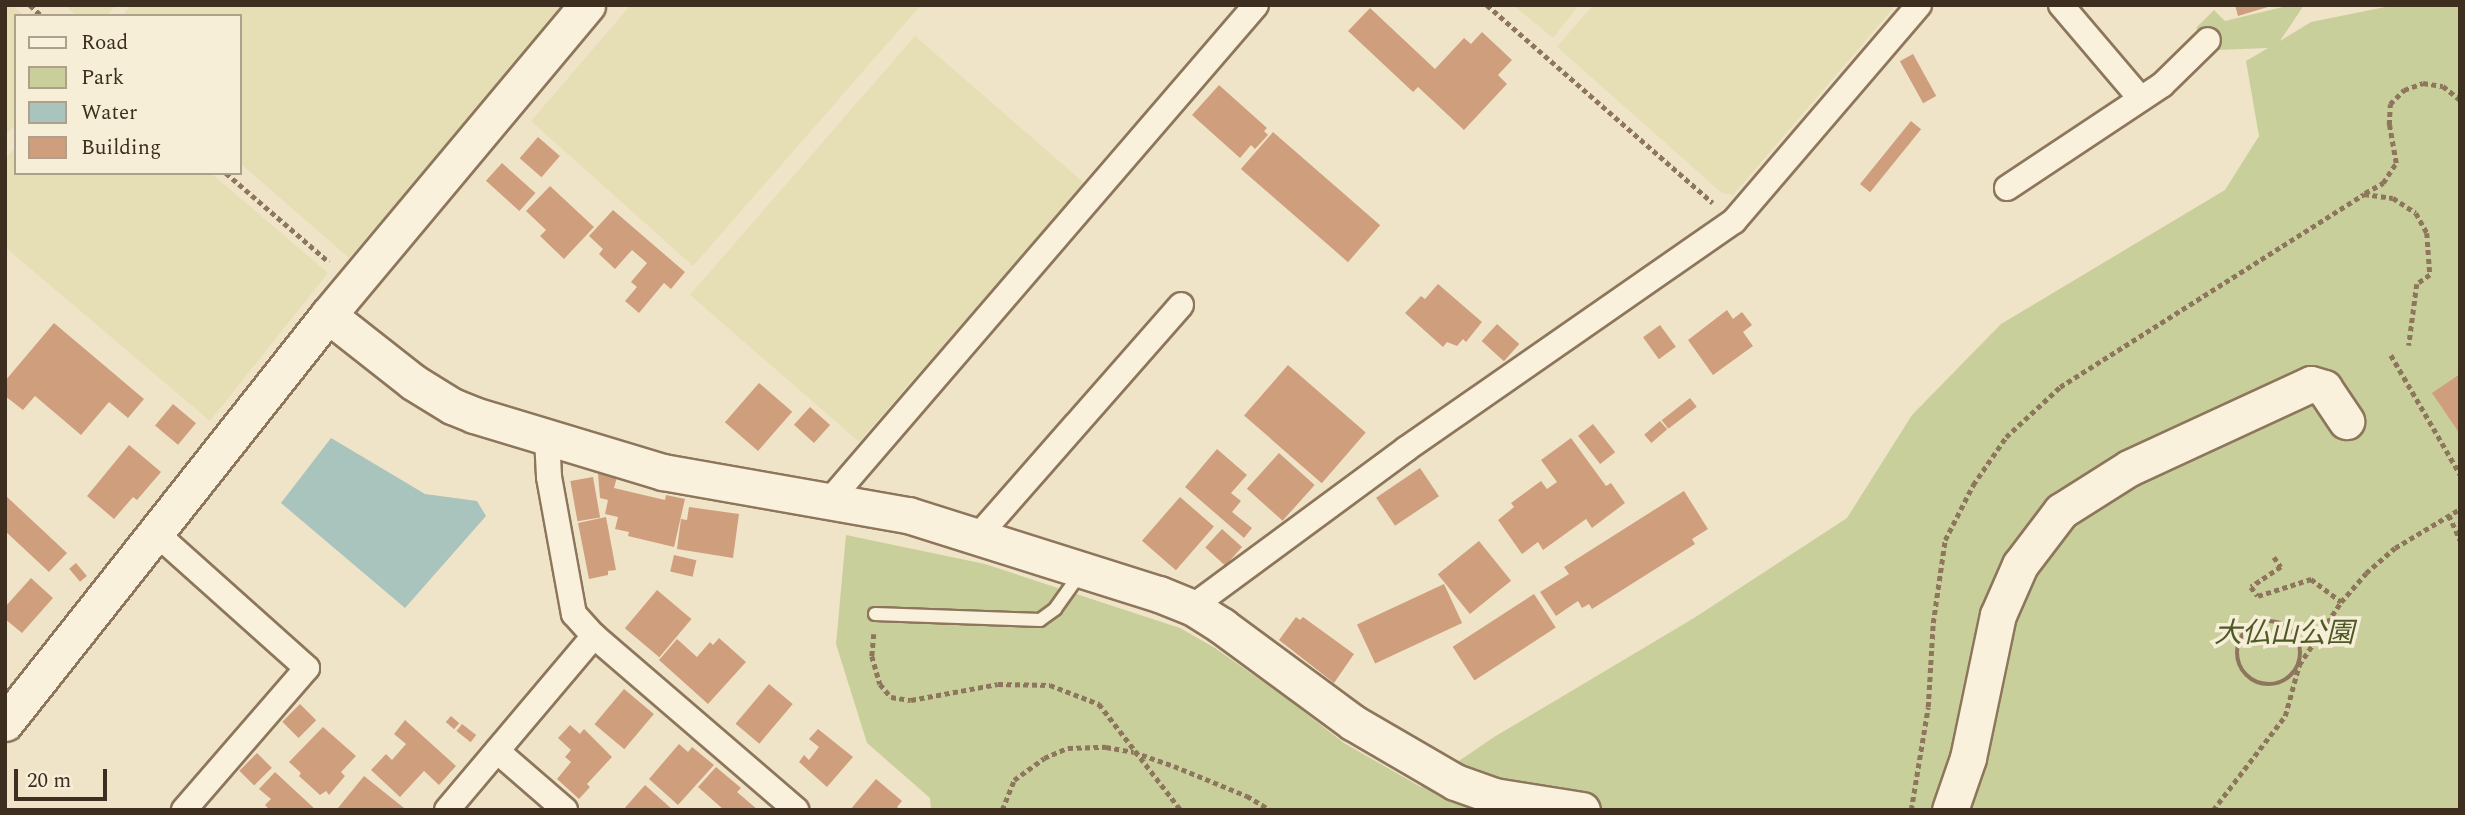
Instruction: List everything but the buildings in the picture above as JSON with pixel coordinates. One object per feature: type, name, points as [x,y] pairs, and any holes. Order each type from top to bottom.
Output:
[{"type":"street","points":[[5,723],[328,315],[587,5]]},
{"type":"street","points":[[830,500],[1256,5]]},
{"type":"street","points":[[1192,607],[1406,449],[1734,221],[1919,5]]},
{"type":"street","points":[[2061,5],[2141,99]]},
{"type":"street","points":[[2007,188],[2162,85],[2208,40]]},
{"type":"street","points":[[979,535],[1181,305]]},
{"type":"street","points":[[328,315],[432,395],[474,415],[628,463],[706,482],[830,500],[908,515],[979,535],[1192,607],[1352,722],[1455,782],[1494,796],[1582,810]]},
{"type":"street","points":[[1950,810],[1968,758],[1998,615],[2020,565],[2061,511],[2129,468],[2311,384],[2324,388],[2346,421]]},
{"type":"street","points":[[547,438],[550,477],[574,614],[594,636],[796,810]]},
{"type":"street","points":[[156,534],[307,668],[184,810]]},
{"type":"street","points":[[447,810],[594,636]]},
{"type":"street","points":[[497,751],[565,810]]},
{"type":"lane","points":[[875,614],[1040,620],[1055,609],[1084,570]]},
{"type":"path","points":[[1488,5],[1734,221]]},
{"type":"path","points":[[1911,810],[1928,707],[1933,623],[1945,540],[1973,485],[2006,437],[2060,387],[2383,183],[2396,163],[2389,125],[2390,104],[2404,90],[2423,83],[2443,86],[2460,100]]},
{"type":"path","points":[[228,175],[354,283]]},
{"type":"path","points":[[2364,194],[2393,198],[2416,213],[2427,233],[2430,275],[2417,284],[2409,345]]},
{"type":"path","points":[[2390,355],[2460,474]]},
{"type":"path","points":[[2213,810],[2285,716],[2299,665],[2302,654],[2296,634],[2279,622],[2258,623],[2249,628],[2238,646],[2240,666],[2246,675],[2265,684],[2286,681],[2299,665],[2341,602],[2366,573],[2395,548],[2460,509]]},
{"type":"path","points":[[2449,515],[2460,540]]},
{"type":"path","points":[[2274,557],[2281,567],[2252,587],[2258,597],[2311,579],[2341,602]]},
{"type":"path","points":[[875,614],[872,656],[880,684],[891,697],[911,700],[998,684],[1050,685],[1100,704],[1134,752],[1181,810]]},
{"type":"path","points":[[1002,810],[1014,780],[1044,758],[1068,748],[1106,747],[1134,752],[1247,796],[1270,810]]},
{"type":"shaded area","points":[[5,5],[12,5],[22,14],[14,14],[14,126],[5,136]]},
{"type":"shaded area","points":[[64,5],[116,5],[109,14],[75,14]]},
{"type":"shaded area","points":[[131,5],[566,5],[349,258],[242,165],[242,14],[124,14]]},
{"type":"shaded area","points":[[631,5],[921,5],[693,266],[531,121]]},
{"type":"shaded area","points":[[1513,5],[1579,5],[1553,38]]},
{"type":"shaded area","points":[[1593,5],[1896,5],[1733,195],[1722,193],[1557,47]]},
{"type":"shaded area","points":[[915,36],[1084,183],[859,442],[690,295]]},
{"type":"shaded area","points":[[14,149],[14,175],[213,175],[328,273],[210,421],[5,247],[5,159]]},
{"type":"green space","name":"大仏山公園","points":[[2291,5],[2304,5],[2280,41],[2311,22],[2395,5],[2460,5],[2460,810],[931,810],[930,798],[867,743],[836,644],[846,535],[985,564],[1180,628],[1215,648],[1285,697],[1344,743],[1421,787],[1494,737],[1694,618],[1847,518],[1912,415],[2001,324],[2225,190],[2259,136],[2246,61],[2268,48],[2217,50],[2196,28],[2214,10],[2225,21]]},
{"type":"water","points":[[331,438],[425,494],[477,501],[486,516],[405,608],[281,503]]}]
